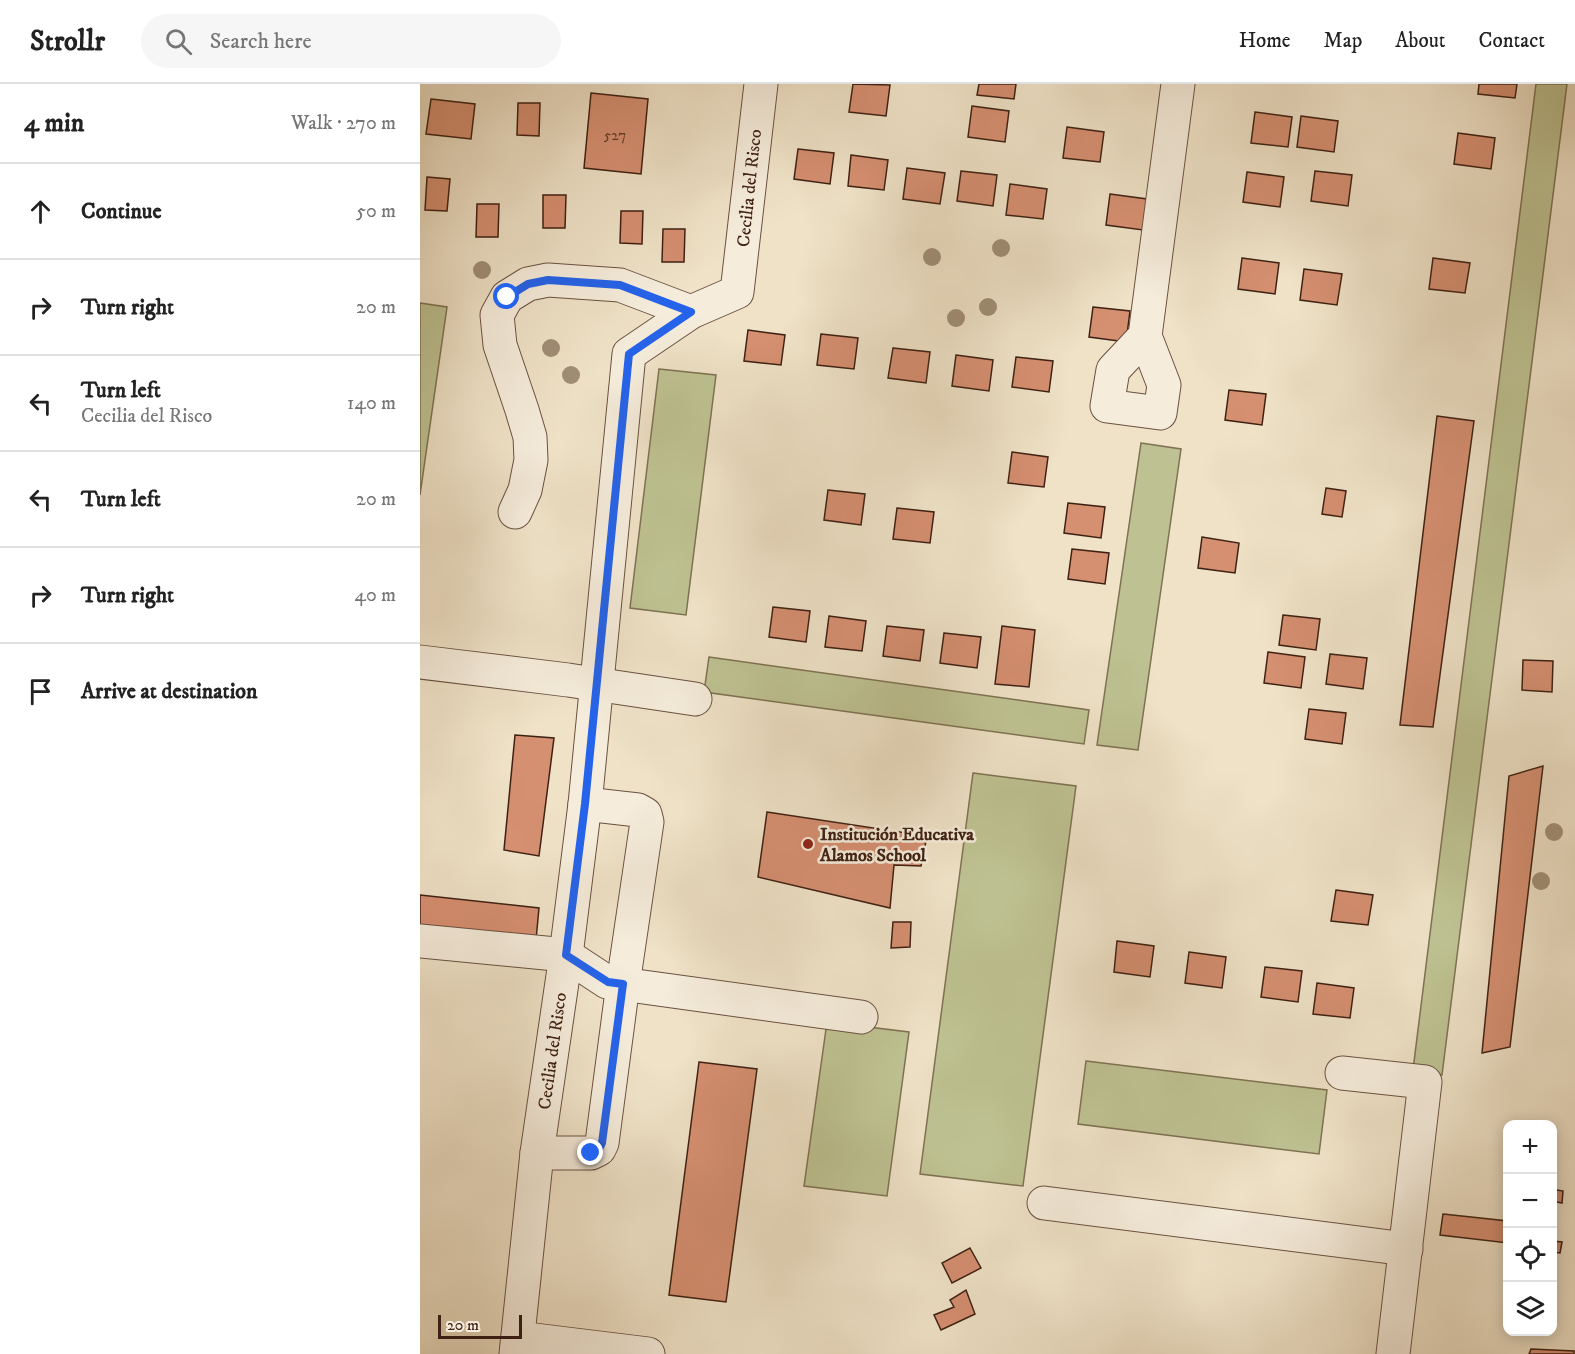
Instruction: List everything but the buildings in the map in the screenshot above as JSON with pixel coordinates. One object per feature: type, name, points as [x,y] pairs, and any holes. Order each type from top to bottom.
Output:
[{"type":"street","name":"Cecilia del Risco","points":[[517,1346],[537,1153],[585,804],[629,354],[691,312],[737,292],[761,84]]},
{"type":"street","points":[[1145,336],[1178,84]]},
{"type":"street","points":[[515,512],[525,490],[531,460],[530,437],[500,345],[498,315],[507,297],[528,284],[548,280],[620,285],[691,312]]},
{"type":"street","points":[[420,662],[695,699]]},
{"type":"street","points":[[537,1153],[591,1153],[599,1149],[602,1143],[647,822],[645,814],[638,810],[585,804]]},
{"type":"street","points":[[420,941],[566,955],[608,982],[861,1017]]},
{"type":"street","points":[[1342,1073],[1425,1082],[1394,1354]]},
{"type":"street","points":[[1044,1203],[1406,1249]]},
{"type":"street","points":[[517,1346],[648,1354]]},
{"type":"green space","points":[[1536,84],[1567,84],[1442,1075],[1413,1070]]},
{"type":"green space","points":[[420,303],[447,307],[420,495]]},
{"type":"green space","points":[[659,369],[716,375],[686,615],[630,608]]},
{"type":"green space","points":[[1141,443],[1181,449],[1138,750],[1097,745]]},
{"type":"green space","points":[[709,657],[1089,710],[1084,744],[704,692]]},
{"type":"green space","points":[[973,773],[1076,786],[1023,1186],[920,1174]]},
{"type":"green space","points":[[827,1022],[909,1032],[887,1196],[804,1186]]},
{"type":"green space","points":[[1086,1061],[1327,1090],[1319,1154],[1078,1124]]},
{"type":"place","name":"Institución Educativa Alamos School","points":[[808,844]]},
{"type":"route","points":[[507,297],[528,284],[548,280],[620,285],[691,312],[629,354],[585,804],[566,955],[608,982],[623,984],[602,1143],[599,1149],[591,1153]]}]
